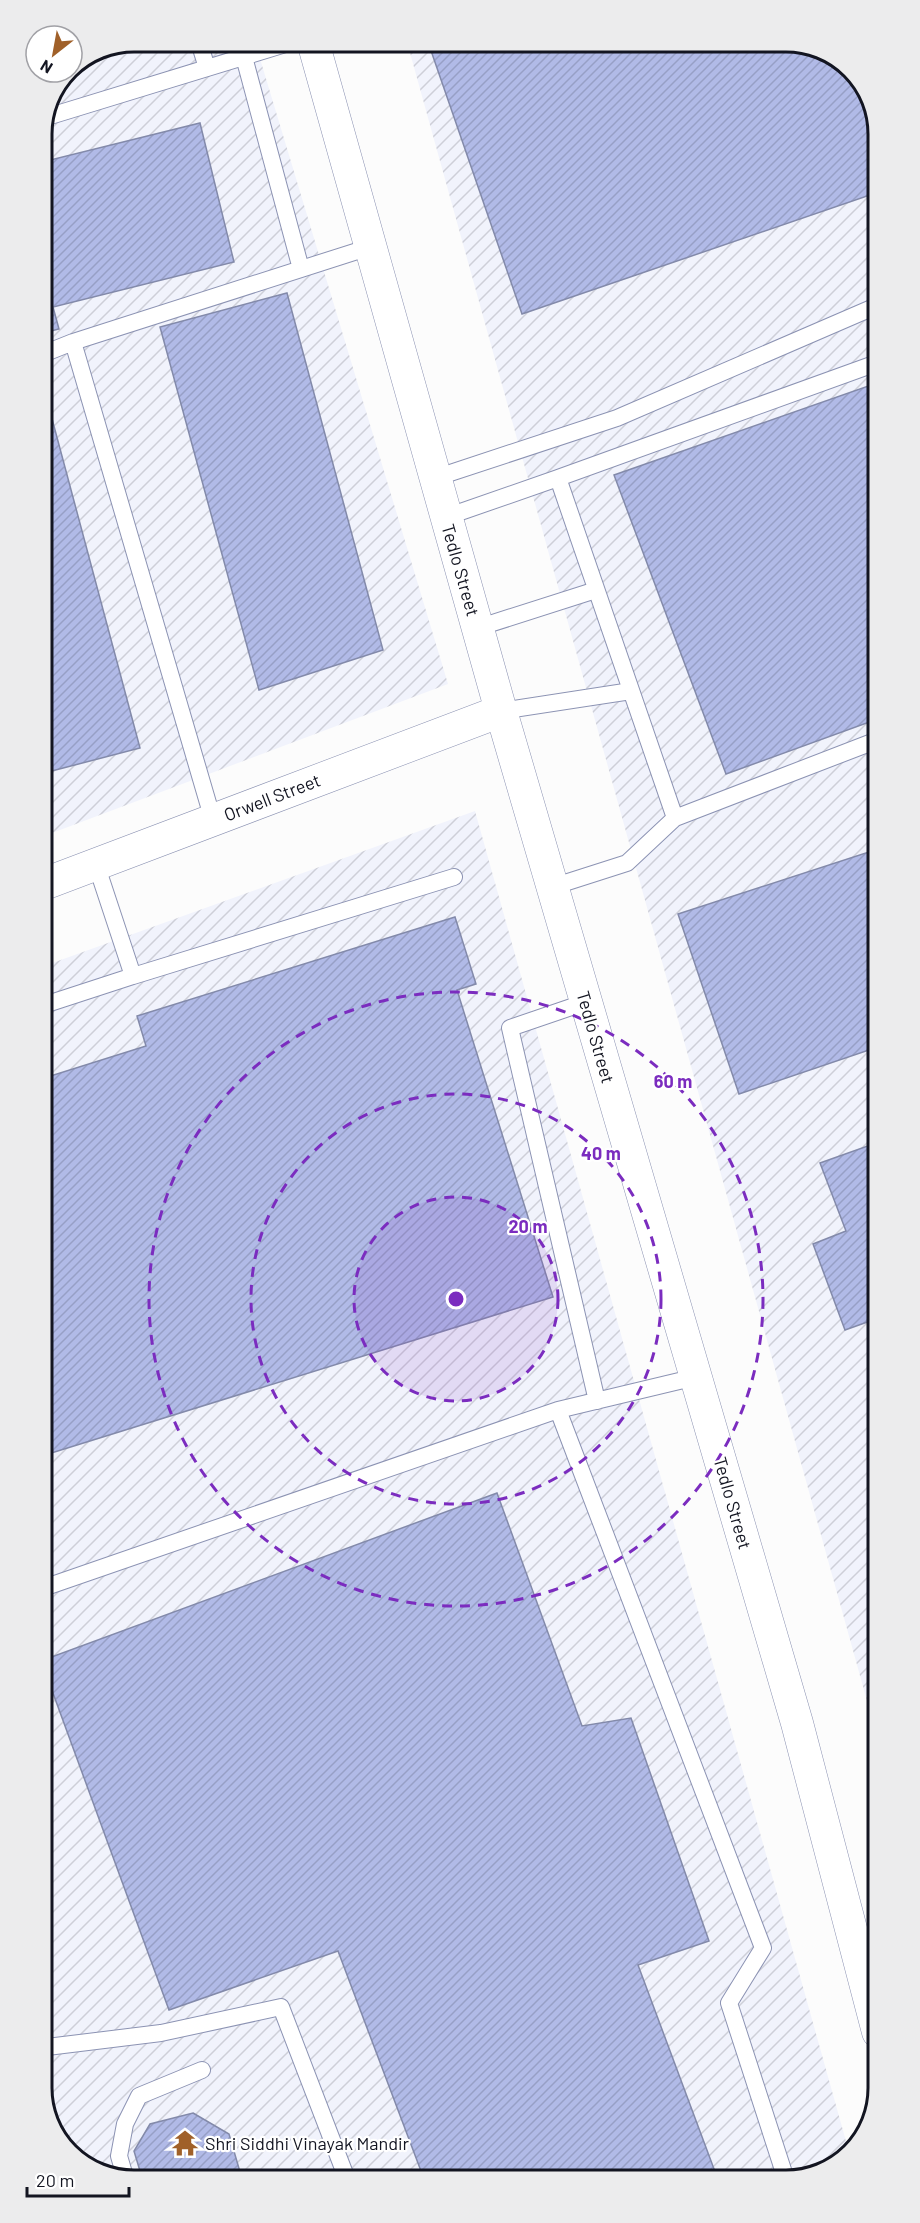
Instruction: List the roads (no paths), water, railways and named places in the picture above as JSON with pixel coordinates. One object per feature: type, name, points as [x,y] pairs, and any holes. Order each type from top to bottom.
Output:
[{"type":"street","name":"Tedlo Street","points":[[316,52],[477,628],[797,1723],[868,1994]]},
{"type":"street","name":"Orwell Street","points":[[53,881],[501,711]]},
{"type":"lane","points":[[202,52],[207,68]]},
{"type":"lane","points":[[55,115],[259,52]]},
{"type":"lane","points":[[244,57],[301,269]]},
{"type":"lane","points":[[53,350],[370,246]]},
{"type":"lane","points":[[435,478],[616,418],[868,311]]},
{"type":"lane","points":[[73,342],[213,820]]},
{"type":"lane","points":[[446,517],[868,366]]},
{"type":"lane","points":[[558,478],[675,818]]},
{"type":"lane","points":[[477,628],[596,590]]},
{"type":"lane","points":[[501,711],[631,691]]},
{"type":"lane","points":[[552,887],[627,863],[675,818],[868,744]]},
{"type":"lane","points":[[96,864],[133,976]]},
{"type":"lane","points":[[53,1002],[454,878]]},
{"type":"lane","points":[[586,1002],[510,1028],[597,1401]]},
{"type":"lane","points":[[52,1585],[558,1410],[696,1377]]},
{"type":"lane","points":[[558,1410],[763,1948],[729,2003],[783,2170]]},
{"type":"lane","points":[[52,2046],[161,2033],[281,2007],[344,2170]]},
{"type":"lane","points":[[123,2169],[119,2156],[125,2124],[139,2096],[202,2070]]},
{"type":"place","name":"Shri Siddhi Vinayak Mandir","points":[[185,2143]]}]
